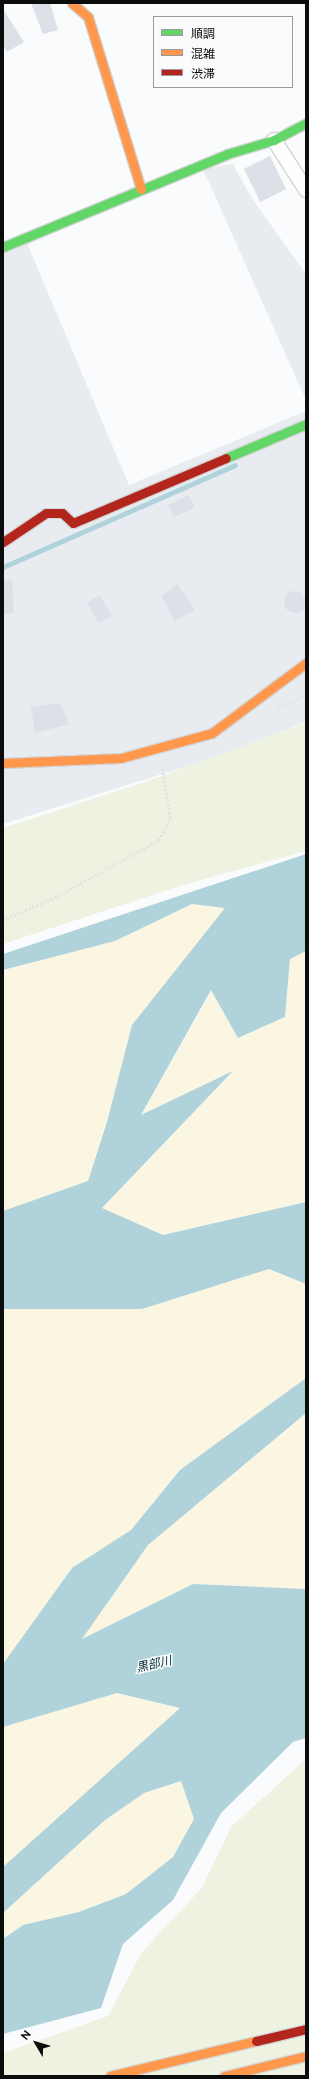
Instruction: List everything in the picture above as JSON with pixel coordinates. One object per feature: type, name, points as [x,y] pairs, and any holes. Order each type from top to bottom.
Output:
[{"type":"street","points":[[72,3],[88,17],[141,189]]},
{"type":"street","points":[[3,246],[141,189],[274,140],[306,123]]},
{"type":"street","points":[[274,140],[306,190]]},
{"type":"street","points":[[3,542],[46,513],[62,513],[73,524],[306,424]]},
{"type":"street","points":[[3,763],[121,758],[160,750],[212,732],[306,663]]},
{"type":"street","points":[[110,2076],[306,2029]]},
{"type":"street","points":[[224,2076],[306,2056]]},
{"type":"path","points":[[3,920],[56,897],[159,840],[170,818],[160,750]]},
{"type":"shaded area","points":[[233,164],[251,197],[306,274],[306,400],[203,169]]},
{"type":"shaded area","points":[[27,243],[129,485],[306,411],[306,722],[210,759],[3,824],[3,253]]},
{"type":"green space","points":[[306,723],[306,851],[186,884],[3,944],[3,828],[142,783]]},
{"type":"green space","points":[[306,1759],[306,2076],[3,2076],[3,2053],[108,2016],[142,1952],[202,1888],[231,1827]]},
{"type":"sand","points":[[192,904],[226,908],[133,1025],[107,1122],[88,1181],[3,1211],[3,970],[115,941]]},
{"type":"sand","points":[[306,951],[306,1202],[162,1235],[102,1208],[232,1073],[141,1116],[212,990],[239,1038],[285,1017],[290,959]]},
{"type":"sand","points":[[269,1269],[306,1284],[306,1378],[180,1470],[131,1530],[72,1568],[3,1664],[3,1309],[142,1309]]},
{"type":"sand","points":[[306,1413],[306,1589],[193,1584],[81,1640],[148,1545]]},
{"type":"sand","points":[[117,1693],[181,1708],[3,1867],[3,1727]]},
{"type":"sand","points":[[181,1781],[194,1819],[173,1857],[126,1894],[79,1912],[23,1925],[3,1939],[3,1913],[105,1820],[144,1793]]},
{"type":"water","points":[[306,854],[306,951],[290,959],[285,1017],[238,1038],[211,990],[141,1115],[233,1071],[102,1208],[163,1235],[306,1202],[306,1284],[269,1269],[142,1309],[3,1309],[3,1211],[88,1181],[107,1122],[132,1025],[225,908],[192,904],[115,941],[3,970],[3,954]]},
{"type":"water","name":"黒部川","points":[[306,1378],[306,1413],[148,1545],[82,1639],[193,1584],[306,1589],[306,1738],[293,1742],[221,1813],[173,1900],[123,1944],[101,2008],[3,2034],[3,1939],[23,1925],[79,1912],[126,1894],[173,1857],[194,1819],[181,1781],[144,1793],[105,1820],[3,1913],[3,1867],[180,1708],[117,1693],[3,1727],[3,1664],[72,1568],[131,1530],[180,1470]]},
{"type":"building","points":[[31,3],[50,3],[58,30],[43,34]]},
{"type":"building","points":[[3,9],[24,42],[7,52],[3,44]]},
{"type":"building","points":[[270,156],[286,189],[260,202],[244,169]]},
{"type":"building","points":[[189,495],[195,508],[174,517],[168,505]]},
{"type":"building","points":[[3,580],[12,580],[14,613],[3,615]]},
{"type":"building","points":[[177,584],[195,610],[175,621],[161,596]]},
{"type":"building","points":[[291,591],[299,591],[306,598],[306,606],[299,613],[291,613],[284,606],[284,598]]},
{"type":"building","points":[[100,595],[112,616],[99,623],[87,602]]},
{"type":"building","points":[[60,703],[69,724],[35,733],[31,707]]},
{"type":"waterway","points":[[3,567],[235,465]]},
{"type":"traffic: fast","points":[[3,247],[227,154],[274,140],[306,123]]},
{"type":"traffic: fast","points":[[226,458],[306,424]]},
{"type":"traffic: slow","points":[[72,3],[88,17],[141,189]]},
{"type":"traffic: slow","points":[[3,763],[121,758],[212,733],[306,663]]},
{"type":"traffic: slow","points":[[110,2076],[256,2041]]},
{"type":"traffic: slow","points":[[224,2076],[306,2056]]},
{"type":"traffic: jam","points":[[3,542],[46,513],[62,513],[73,523],[226,458]]},
{"type":"traffic: jam","points":[[256,2041],[306,2029]]}]
